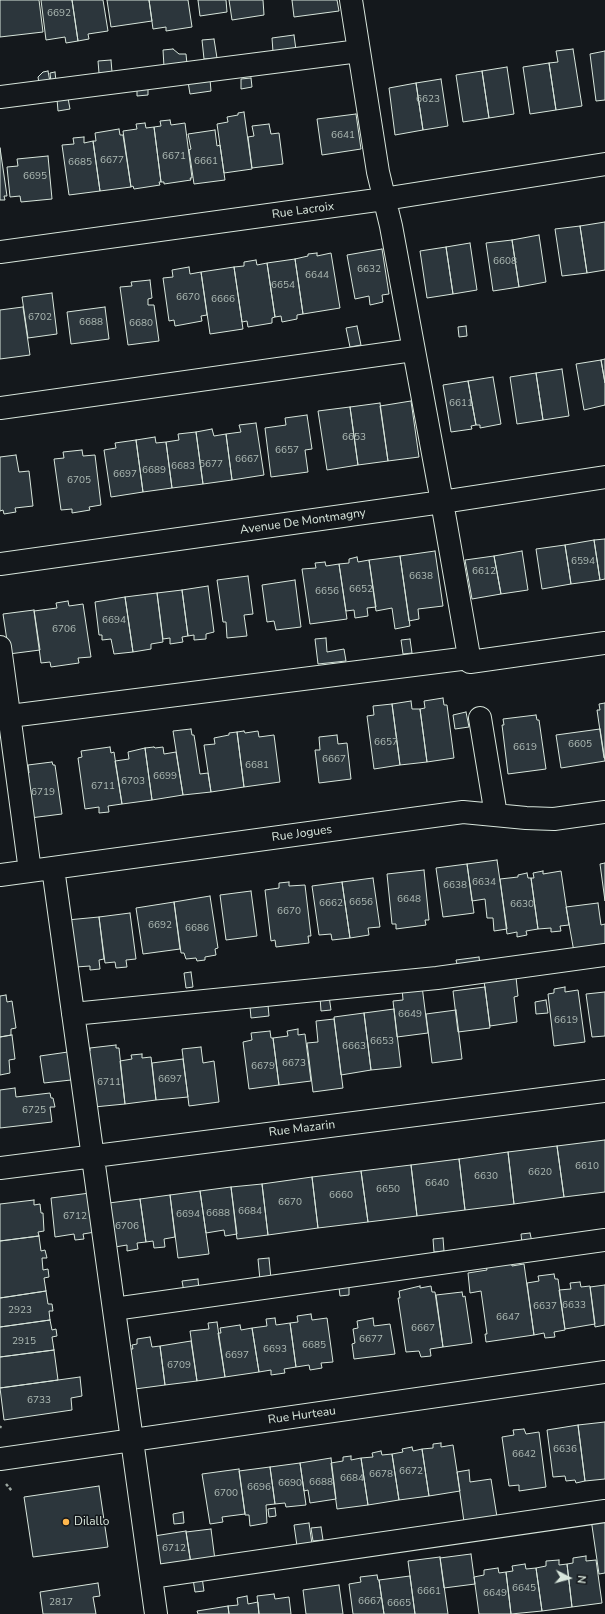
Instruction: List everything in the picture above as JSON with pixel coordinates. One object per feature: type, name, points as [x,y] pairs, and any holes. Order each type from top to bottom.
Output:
[{"type":"street","points":[[350,0],[378,172],[442,502],[470,662],[605,643]]},
{"type":"street","points":[[0,97],[359,51]]},
{"type":"street","name":"Rue Lacroix","points":[[0,252],[384,200],[605,164]]},
{"type":"street","points":[[0,408],[413,350]]},
{"type":"street","name":"Avenue De Montmagny","points":[[0,564],[442,502],[605,477]]},
{"type":"street","points":[[0,647],[30,871]]},
{"type":"street","points":[[10,716],[469,658]]},
{"type":"street","points":[[480,718],[496,815]]},
{"type":"street","name":"Rue Jogues","points":[[0,875],[463,812],[554,819],[605,812]]},
{"type":"street","points":[[53,868],[156,1614]]},
{"type":"street","points":[[73,1014],[437,978],[605,955]]},
{"type":"street","name":"Rue Mazarin","points":[[0,1168],[605,1091]]},
{"type":"street","points":[[114,1309],[605,1240]]},
{"type":"street","name":"Rue Hurteau","points":[[0,1459],[605,1372]]},
{"type":"street","points":[[151,1577],[605,1511]]},
{"type":"path","points":[[4,1483],[12,1491]]},
{"type":"building","points":[[0,0],[39,0],[43,32],[0,37]]},
{"type":"building","points":[[41,0],[72,0],[78,41],[66,43],[65,37],[46,40]]},
{"type":"building","points":[[72,0],[103,0],[108,31],[88,34],[89,39],[78,41]]},
{"type":"building","points":[[107,0],[149,0],[152,21],[111,27]]},
{"type":"building","points":[[149,0],[188,0],[192,27],[166,31],[166,27],[153,29]]},
{"type":"building","points":[[198,0],[226,0],[227,12],[200,16]]},
{"type":"building","points":[[229,0],[263,0],[264,15],[232,20]]},
{"type":"building","points":[[292,0],[337,0],[339,11],[294,17]]},
{"type":"building","points":[[294,35],[296,50],[273,52],[272,38]]},
{"type":"building","points":[[214,39],[217,58],[204,59],[202,40]]},
{"type":"building","points":[[173,49],[179,54],[186,54],[187,64],[164,67],[163,50]]},
{"type":"building","points":[[573,49],[582,106],[556,110],[549,63],[558,62],[556,51]]},
{"type":"building","points":[[605,51],[605,100],[596,101],[590,54]]},
{"type":"building","points":[[111,60],[112,72],[99,73],[98,61]]},
{"type":"building","points":[[549,63],[556,110],[530,114],[523,67]]},
{"type":"building","points":[[507,67],[514,114],[489,118],[482,71]]},
{"type":"building","points":[[48,71],[50,82],[39,83],[38,77],[43,72]]},
{"type":"building","points":[[482,71],[489,118],[463,122],[456,75]]},
{"type":"building","points":[[55,72],[56,81],[51,82],[50,73]]},
{"type":"building","points":[[251,78],[252,87],[241,89],[241,79]]},
{"type":"building","points":[[210,79],[211,91],[190,94],[188,82]]},
{"type":"building","points":[[441,79],[448,126],[423,130],[416,83]]},
{"type":"building","points":[[416,83],[423,130],[395,135],[389,88]]},
{"type":"building","points":[[148,88],[148,95],[137,96],[137,89]]},
{"type":"building","points":[[68,98],[70,109],[58,111],[57,99]]},
{"type":"building","points":[[244,112],[252,169],[224,173],[217,124],[228,122],[227,117]]},
{"type":"building","points":[[356,114],[361,149],[322,155],[317,119]]},
{"type":"building","points":[[170,120],[171,125],[185,123],[192,178],[190,178],[191,180],[164,184],[164,182],[161,182],[154,127],[161,126],[160,121]]},
{"type":"building","points":[[145,123],[146,128],[154,127],[161,182],[159,182],[160,185],[134,189],[133,186],[131,187],[123,131],[137,129],[136,124]]},
{"type":"building","points":[[269,124],[271,134],[279,133],[283,164],[252,168],[248,137],[254,136],[252,126]]},
{"type":"building","points":[[119,129],[120,135],[123,135],[131,187],[100,191],[93,141],[96,141],[95,133]]},
{"type":"building","points":[[215,130],[217,146],[220,145],[225,180],[194,184],[188,134]]},
{"type":"building","points":[[84,137],[84,143],[93,141],[100,191],[69,195],[62,145],[74,144],[73,138]]},
{"type":"building","points":[[0,148],[7,196],[4,196],[5,200],[0,200]]},
{"type":"building","points":[[48,156],[52,199],[21,202],[20,196],[10,197],[7,167],[18,166],[17,159]]},
{"type":"building","points":[[605,222],[605,270],[587,273],[580,226]]},
{"type":"building","points":[[580,226],[587,273],[562,276],[555,229]]},
{"type":"building","points":[[539,235],[546,282],[519,287],[512,240]]},
{"type":"building","points":[[512,240],[519,287],[493,291],[486,243]]},
{"type":"building","points":[[470,243],[477,290],[453,294],[446,247]]},
{"type":"building","points":[[446,247],[453,294],[427,298],[420,251]]},
{"type":"building","points":[[382,249],[389,294],[382,295],[383,302],[370,305],[369,296],[355,299],[347,255]]},
{"type":"building","points":[[317,253],[317,256],[331,253],[340,308],[303,314],[295,259],[308,256],[308,254]]},
{"type":"building","points":[[295,259],[303,314],[297,315],[297,319],[282,322],[281,316],[275,317],[267,263]]},
{"type":"building","points":[[256,260],[257,265],[267,263],[275,317],[272,318],[272,323],[248,327],[247,321],[242,322],[234,267],[244,266],[244,262]]},
{"type":"building","points":[[189,267],[190,274],[201,272],[207,315],[201,316],[202,321],[175,326],[174,320],[169,321],[163,278],[173,277],[172,270]]},
{"type":"building","points":[[234,267],[243,329],[210,334],[201,272]]},
{"type":"building","points":[[150,280],[152,298],[148,299],[148,305],[154,305],[159,341],[128,345],[120,287],[132,286],[131,282]]},
{"type":"building","points":[[52,293],[57,334],[28,338],[22,297]]},
{"type":"building","points":[[23,307],[30,355],[0,359],[0,310]]},
{"type":"building","points":[[105,307],[109,339],[71,344],[67,312]]},
{"type":"building","points":[[357,326],[361,345],[350,347],[346,328]]},
{"type":"building","points":[[466,326],[467,336],[459,337],[458,327]]},
{"type":"building","points":[[605,359],[605,383],[601,360]]},
{"type":"building","points":[[601,360],[605,383],[605,405],[584,410],[576,364]]},
{"type":"building","points":[[562,369],[569,416],[543,420],[536,373]]},
{"type":"building","points":[[536,373],[543,420],[517,424],[510,377]]},
{"type":"building","points":[[493,377],[501,424],[480,428],[480,425],[476,425],[468,381]]},
{"type":"building","points":[[468,381],[476,425],[471,426],[472,429],[451,432],[443,385]]},
{"type":"building","points":[[411,401],[419,457],[388,461],[380,406]]},
{"type":"building","points":[[380,403],[388,461],[358,465],[350,407]]},
{"type":"building","points":[[350,407],[358,465],[327,470],[318,411]]},
{"type":"building","points":[[307,415],[312,449],[305,450],[308,472],[271,477],[265,428],[286,425],[285,418]]},
{"type":"building","points":[[256,423],[264,475],[232,480],[226,434],[241,432],[239,425]]},
{"type":"building","points":[[212,429],[214,436],[226,434],[232,480],[203,484],[196,432]]},
{"type":"building","points":[[196,432],[203,484],[172,488],[166,442],[179,440],[178,434]]},
{"type":"building","points":[[155,437],[156,443],[166,442],[172,488],[143,492],[136,440]]},
{"type":"building","points":[[136,440],[143,492],[111,497],[104,450],[116,448],[115,443]]},
{"type":"building","points":[[82,450],[83,456],[95,455],[101,505],[89,507],[90,510],[72,513],[72,509],[61,510],[54,459],[64,458],[63,452]]},
{"type":"building","points":[[16,455],[19,472],[29,471],[33,506],[15,508],[16,512],[4,514],[3,510],[0,511],[0,457]]},
{"type":"building","points":[[605,539],[605,579],[600,580],[594,540]]},
{"type":"building","points":[[594,540],[600,580],[571,584],[565,545]]},
{"type":"building","points":[[565,545],[571,584],[542,589],[536,549]]},
{"type":"building","points":[[435,551],[443,606],[418,609],[419,619],[409,621],[400,556]]},
{"type":"building","points":[[522,551],[528,590],[501,594],[494,556]]},
{"type":"building","points":[[400,556],[410,626],[395,629],[392,608],[376,611],[369,560]]},
{"type":"building","points":[[494,556],[501,594],[472,599],[465,560]]},
{"type":"building","points":[[357,557],[358,562],[369,560],[376,607],[367,608],[368,616],[355,618],[354,610],[346,611],[339,564],[349,563],[349,559]]},
{"type":"building","points":[[325,562],[326,566],[339,564],[347,619],[310,624],[302,569],[316,568],[315,563]]},
{"type":"building","points":[[248,576],[253,614],[244,615],[247,636],[227,638],[226,622],[223,622],[217,580]]},
{"type":"building","points":[[295,580],[301,627],[276,630],[274,621],[267,622],[262,585]]},
{"type":"building","points":[[208,586],[214,632],[206,634],[206,639],[194,640],[194,635],[188,636],[182,590]]},
{"type":"building","points":[[182,590],[188,636],[182,637],[183,642],[170,644],[170,638],[163,639],[157,593]]},
{"type":"building","points":[[157,593],[163,642],[151,644],[151,649],[133,652],[125,597]]},
{"type":"building","points":[[125,597],[133,652],[114,654],[111,639],[102,640],[102,635],[99,635],[95,602]]},
{"type":"building","points":[[68,601],[69,606],[83,604],[91,657],[78,658],[79,663],[51,667],[50,662],[41,663],[34,611],[57,608],[56,603]]},
{"type":"building","points":[[34,610],[40,650],[9,654],[3,614]]},
{"type":"building","points":[[326,638],[327,652],[344,649],[346,661],[318,664],[315,639]]},
{"type":"building","points":[[410,639],[412,653],[403,654],[401,640]]},
{"type":"building","points":[[443,698],[444,705],[447,705],[454,758],[427,762],[420,709],[425,708],[424,701]]},
{"type":"building","points":[[411,701],[412,709],[420,709],[427,762],[400,765],[392,704]]},
{"type":"building","points":[[605,703],[604,758],[597,710],[600,710],[599,704]]},
{"type":"building","points":[[392,704],[400,765],[374,769],[367,716],[374,715],[373,706]]},
{"type":"building","points":[[466,712],[469,727],[455,729],[453,715]]},
{"type":"building","points":[[536,715],[537,720],[539,720],[546,769],[508,774],[502,725],[504,725],[503,719]]},
{"type":"building","points":[[191,729],[192,735],[194,735],[200,774],[208,773],[211,792],[183,795],[173,731]]},
{"type":"building","points":[[600,729],[605,761],[561,768],[556,735]]},
{"type":"building","points":[[244,731],[245,733],[258,731],[259,737],[274,735],[280,782],[244,787],[237,732]]},
{"type":"building","points":[[237,732],[244,787],[211,792],[204,745],[215,744],[214,738]]},
{"type":"building","points":[[337,735],[338,744],[347,743],[351,779],[319,783],[315,750],[320,750],[319,737]]},
{"type":"building","points":[[110,747],[111,753],[114,752],[122,804],[108,806],[109,812],[99,813],[99,807],[85,809],[78,758],[82,757],[81,751]]},
{"type":"building","points":[[163,747],[164,754],[176,752],[183,795],[152,800],[145,748]]},
{"type":"building","points":[[145,748],[152,800],[122,804],[115,761],[129,759],[128,752]]},
{"type":"building","points":[[52,762],[53,765],[55,765],[62,814],[30,818],[25,774],[29,773],[28,765]]},
{"type":"building","points":[[497,860],[507,929],[494,931],[493,918],[487,918],[485,899],[472,901],[467,864]]},
{"type":"building","points":[[605,863],[605,901],[600,864]]},
{"type":"building","points":[[467,864],[474,913],[443,917],[436,868]]},
{"type":"building","points":[[424,870],[429,920],[425,920],[426,925],[396,929],[396,924],[392,924],[387,874]]},
{"type":"building","points":[[543,871],[543,874],[561,871],[569,925],[560,926],[561,931],[551,932],[551,928],[538,929],[531,878],[534,878],[533,873]]},
{"type":"building","points":[[527,873],[528,878],[531,878],[538,929],[526,931],[527,935],[517,937],[517,932],[507,934],[500,879],[518,877],[518,875]]},
{"type":"building","points":[[373,878],[380,927],[368,928],[369,935],[350,938],[342,882]]},
{"type":"building","points":[[289,882],[289,886],[305,885],[311,936],[308,936],[309,943],[276,947],[275,940],[271,941],[265,890],[279,888],[279,883]]},
{"type":"building","points":[[342,882],[350,938],[332,940],[331,934],[319,935],[312,886]]},
{"type":"building","points":[[251,891],[257,936],[226,940],[220,895]]},
{"type":"building","points":[[210,896],[218,948],[215,949],[216,955],[205,957],[205,960],[197,961],[196,958],[186,959],[184,953],[181,953],[174,902]]},
{"type":"building","points":[[174,902],[180,949],[143,954],[136,908]]},
{"type":"building","points":[[598,903],[601,925],[605,924],[605,948],[574,952],[566,907]]},
{"type":"building","points":[[130,913],[136,959],[126,960],[127,967],[116,968],[115,962],[105,963],[99,917]]},
{"type":"building","points":[[99,917],[104,959],[99,960],[100,969],[90,970],[90,966],[76,967],[67,920]]},
{"type":"building","points":[[479,957],[480,964],[458,968],[456,960]]},
{"type":"building","points":[[191,972],[193,987],[186,988],[184,973]]},
{"type":"building","points":[[516,977],[518,996],[514,997],[517,1022],[490,1026],[484,981]]},
{"type":"building","points":[[422,986],[428,1033],[397,1037],[393,1001],[403,1000],[402,988]]},
{"type":"building","points":[[485,987],[490,1028],[458,1032],[453,991]]},
{"type":"building","points":[[565,987],[565,992],[578,990],[585,1042],[554,1046],[548,994],[554,993],[554,989]]},
{"type":"building","points":[[605,992],[605,1036],[592,1037],[586,994]]},
{"type":"building","points":[[6,995],[7,1002],[12,1001],[16,1028],[11,1029],[11,1035],[0,1037],[0,996]]},
{"type":"building","points":[[329,996],[331,1010],[321,1011],[320,997]]},
{"type":"building","points":[[546,1000],[548,1013],[536,1014],[535,1002]]},
{"type":"building","points":[[268,1005],[269,1016],[251,1018],[250,1007]]},
{"type":"building","points":[[394,1009],[401,1067],[371,1070],[364,1013]]},
{"type":"building","points":[[456,1010],[462,1059],[432,1063],[426,1014]]},
{"type":"building","points":[[364,1013],[371,1070],[341,1075],[334,1017]]},
{"type":"building","points":[[334,1019],[343,1088],[313,1092],[307,1043],[318,1042],[316,1021]]},
{"type":"building","points":[[298,1029],[298,1035],[305,1034],[311,1081],[279,1085],[273,1038],[288,1036],[287,1031]]},
{"type":"building","points":[[270,1031],[271,1038],[273,1038],[279,1085],[249,1089],[243,1042],[252,1040],[251,1033]]},
{"type":"building","points":[[12,1035],[15,1059],[9,1060],[10,1073],[0,1075],[0,1037]]},
{"type":"building","points":[[116,1045],[116,1048],[119,1048],[125,1104],[94,1107],[88,1051],[90,1051],[90,1048]]},
{"type":"building","points":[[201,1047],[203,1063],[214,1061],[219,1102],[189,1106],[182,1049]]},
{"type":"building","points":[[68,1052],[71,1080],[44,1083],[40,1056]]},
{"type":"building","points":[[142,1054],[142,1058],[151,1057],[156,1100],[125,1104],[120,1061],[132,1059],[131,1055]]},
{"type":"building","points":[[183,1059],[188,1097],[156,1100],[152,1063]]},
{"type":"building","points":[[15,1088],[16,1097],[50,1093],[55,1107],[50,1107],[52,1122],[0,1128],[0,1090]]},
{"type":"building","points":[[605,1140],[605,1192],[564,1197],[557,1146]]},
{"type":"building","points":[[557,1146],[564,1197],[514,1204],[508,1152]]},
{"type":"building","points":[[508,1152],[514,1204],[465,1210],[459,1159]]},
{"type":"building","points":[[459,1159],[465,1210],[417,1216],[411,1165]]},
{"type":"building","points":[[411,1165],[417,1216],[368,1222],[361,1171]]},
{"type":"building","points":[[361,1171],[368,1222],[318,1228],[312,1177]]},
{"type":"building","points":[[312,1177],[318,1228],[268,1235],[262,1184]]},
{"type":"building","points":[[262,1184],[268,1235],[237,1239],[231,1187]]},
{"type":"building","points":[[231,1187],[237,1234],[225,1236],[224,1230],[206,1233],[200,1191]]},
{"type":"building","points":[[200,1191],[209,1254],[178,1258],[170,1195]]},
{"type":"building","points":[[90,1193],[95,1232],[83,1234],[84,1239],[75,1240],[74,1234],[55,1237],[51,1198]]},
{"type":"building","points":[[170,1195],[175,1237],[164,1239],[165,1247],[154,1248],[153,1241],[146,1242],[140,1199]]},
{"type":"building","points":[[140,1199],[146,1242],[137,1243],[138,1249],[127,1251],[127,1245],[115,1247],[109,1203]]},
{"type":"building","points":[[34,1200],[34,1205],[40,1204],[41,1213],[43,1213],[44,1231],[38,1232],[39,1236],[0,1241],[0,1204]]},
{"type":"building","points":[[530,1233],[532,1242],[522,1243],[521,1234]]},
{"type":"building","points":[[39,1236],[41,1251],[45,1250],[47,1258],[42,1258],[43,1270],[48,1269],[49,1277],[44,1278],[46,1291],[0,1298],[0,1241]]},
{"type":"building","points":[[443,1238],[444,1251],[434,1252],[433,1239]]},
{"type":"building","points":[[269,1258],[271,1279],[260,1280],[258,1259]]},
{"type":"building","points":[[511,1262],[512,1266],[524,1264],[534,1335],[486,1342],[485,1334],[487,1334],[481,1291],[470,1293],[468,1273],[487,1270],[486,1265]]},
{"type":"building","points":[[554,1274],[555,1279],[558,1279],[565,1330],[554,1332],[555,1337],[545,1338],[544,1333],[534,1335],[527,1283],[539,1281],[538,1276]]},
{"type":"building","points":[[198,1279],[199,1290],[184,1292],[182,1281]]},
{"type":"building","points":[[580,1282],[581,1287],[590,1286],[595,1324],[565,1329],[559,1290],[571,1289],[570,1283]]},
{"type":"building","points":[[605,1285],[605,1325],[595,1327],[590,1287]]},
{"type":"building","points":[[420,1286],[420,1288],[431,1286],[432,1292],[435,1292],[443,1347],[430,1349],[431,1356],[421,1357],[419,1351],[406,1352],[398,1298],[400,1298],[399,1291]]},
{"type":"building","points":[[349,1287],[349,1295],[340,1296],[339,1288]]},
{"type":"building","points":[[46,1291],[48,1304],[52,1304],[53,1311],[49,1311],[50,1320],[0,1327],[0,1298]]},
{"type":"building","points":[[462,1292],[463,1297],[465,1296],[472,1343],[443,1347],[436,1295]]},
{"type":"building","points":[[311,1314],[312,1320],[327,1318],[333,1362],[321,1363],[322,1368],[310,1370],[309,1365],[296,1367],[290,1323],[298,1322],[297,1316]]},
{"type":"building","points":[[275,1318],[276,1325],[290,1323],[296,1367],[284,1369],[285,1373],[271,1375],[271,1370],[259,1372],[252,1328],[267,1326],[266,1319]]},
{"type":"building","points":[[373,1318],[374,1326],[390,1324],[395,1354],[354,1359],[352,1344],[355,1343],[353,1329],[358,1328],[357,1321]]},
{"type":"building","points":[[50,1320],[52,1330],[56,1329],[57,1336],[52,1337],[54,1350],[0,1357],[0,1327]]},
{"type":"building","points":[[217,1322],[225,1377],[197,1381],[190,1331],[209,1329],[208,1323]]},
{"type":"building","points":[[240,1325],[241,1330],[252,1328],[259,1372],[225,1377],[218,1333],[221,1333],[220,1328]]},
{"type":"building","points":[[150,1337],[152,1347],[160,1346],[165,1385],[135,1389],[130,1349],[133,1349],[132,1345],[137,1344],[137,1339]]},
{"type":"building","points":[[191,1341],[197,1381],[165,1385],[160,1346]]},
{"type":"building","points":[[54,1350],[58,1380],[0,1388],[0,1357]]},
{"type":"building","points":[[80,1377],[82,1396],[71,1398],[72,1410],[4,1420],[0,1388]]},
{"type":"building","points":[[605,1422],[605,1479],[585,1481],[578,1425]]},
{"type":"building","points":[[578,1425],[585,1481],[576,1483],[575,1480],[566,1481],[565,1476],[553,1477],[547,1430]]},
{"type":"building","points":[[524,1429],[526,1434],[539,1432],[546,1487],[519,1491],[519,1485],[509,1486],[502,1437],[514,1435],[513,1430]]},
{"type":"building","points":[[441,1443],[441,1447],[453,1445],[460,1491],[429,1496],[422,1449],[433,1448],[433,1444]]},
{"type":"building","points":[[412,1447],[413,1451],[422,1449],[429,1496],[399,1500],[392,1454],[403,1452],[402,1449]]},
{"type":"building","points":[[381,1451],[382,1455],[392,1454],[399,1500],[368,1505],[361,1458],[373,1457],[372,1453]]},
{"type":"building","points":[[351,1456],[351,1460],[361,1458],[368,1505],[337,1509],[331,1463],[343,1461],[343,1457]]},
{"type":"building","points":[[331,1458],[336,1499],[310,1503],[308,1490],[304,1491],[300,1463]]},
{"type":"building","points":[[300,1463],[306,1505],[286,1507],[285,1503],[275,1504],[270,1467]]},
{"type":"building","points":[[270,1467],[275,1504],[266,1505],[267,1523],[250,1526],[249,1515],[245,1515],[239,1471]]},
{"type":"building","points":[[239,1469],[245,1514],[222,1517],[223,1522],[210,1524],[202,1474]]},
{"type":"building","points":[[469,1470],[470,1482],[491,1479],[497,1517],[464,1522],[457,1472]]},
{"type":"building","name":"Dilallo","points":[[99,1486],[108,1547],[33,1557],[24,1497]]},
{"type":"building","points":[[275,1508],[276,1516],[269,1517],[268,1509]]},
{"type":"building","points":[[183,1512],[184,1523],[174,1524],[173,1514]]},
{"type":"building","points":[[605,1518],[605,1573],[599,1574],[591,1519]]},
{"type":"building","points":[[309,1523],[312,1544],[297,1546],[294,1525]]},
{"type":"building","points":[[321,1527],[323,1540],[313,1541],[311,1528]]},
{"type":"building","points":[[211,1529],[215,1560],[191,1564],[186,1532]]},
{"type":"building","points":[[186,1531],[191,1564],[159,1568],[154,1536]]},
{"type":"building","points":[[471,1554],[475,1584],[444,1588],[440,1558]]},
{"type":"building","points":[[586,1556],[586,1561],[596,1560],[602,1603],[572,1607],[567,1564],[573,1563],[573,1558]]},
{"type":"building","points":[[440,1557],[448,1614],[415,1614],[408,1561]]},
{"type":"building","points":[[559,1560],[559,1565],[567,1564],[572,1607],[542,1611],[536,1568],[546,1566],[546,1561]]},
{"type":"building","points":[[525,1564],[526,1569],[536,1568],[542,1611],[511,1614],[506,1572],[513,1571],[512,1566]]},
{"type":"building","points":[[498,1568],[499,1573],[506,1572],[511,1614],[479,1614],[474,1577],[484,1575],[484,1570]]},
{"type":"building","points":[[377,1575],[384,1614],[353,1614],[349,1584],[361,1582],[360,1577]]},
{"type":"building","points":[[410,1576],[415,1614],[384,1614],[379,1580]]},
{"type":"building","points":[[202,1577],[204,1591],[195,1592],[193,1579]]},
{"type":"building","points":[[98,1583],[100,1596],[93,1597],[96,1614],[43,1614],[40,1592]]},
{"type":"building","points":[[339,1585],[343,1614],[306,1614],[303,1590]]},
{"type":"building","points":[[274,1594],[275,1599],[289,1597],[291,1614],[259,1614],[257,1596]]},
{"type":"building","points":[[247,1596],[248,1604],[258,1602],[259,1614],[229,1614],[228,1606],[238,1605],[237,1598]]},
{"type":"building","points":[[228,1606],[229,1614],[198,1614],[197,1611]]},
{"type":"place","name":"Dilallo","points":[[66,1522]]}]
